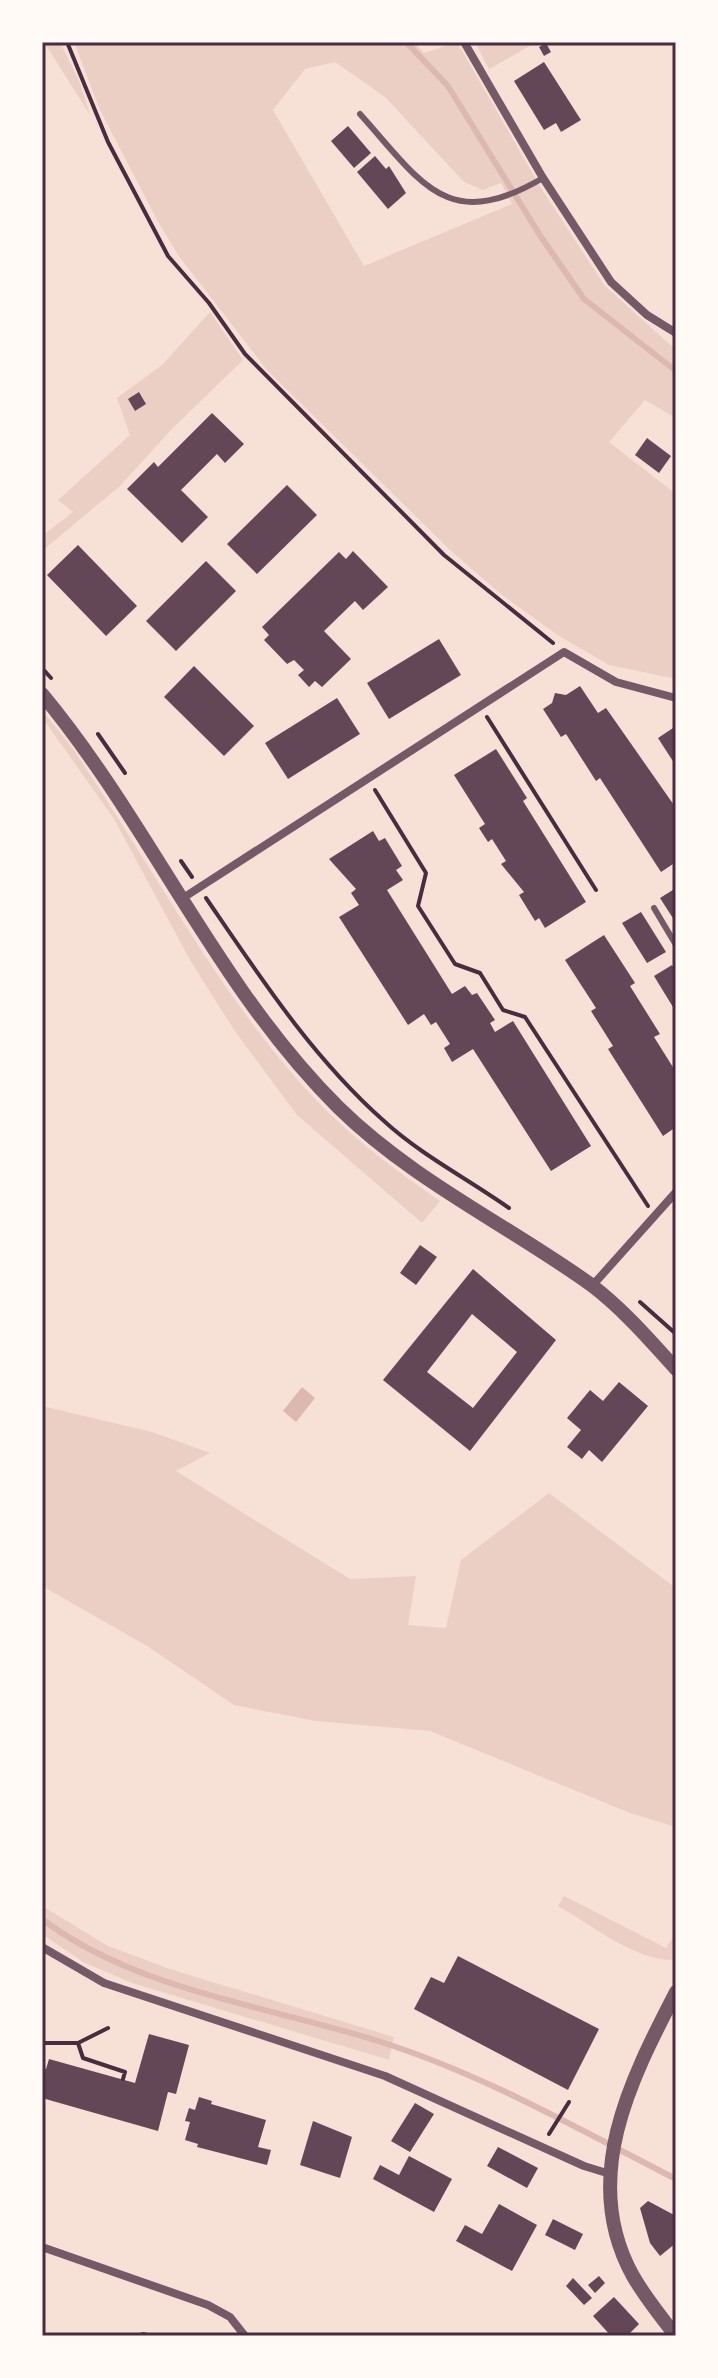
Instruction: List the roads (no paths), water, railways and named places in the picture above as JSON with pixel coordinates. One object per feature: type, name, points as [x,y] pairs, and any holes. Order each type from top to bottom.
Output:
[{"type":"street","points":[[464,42],[543,178],[611,282],[647,315],[676,333]]},
{"type":"street","points":[[183,898],[564,652],[616,682],[676,698]]},
{"type":"street","points":[[42,694],[103,774],[279,1041],[338,1107],[436,1186],[592,1286],[676,1369]]},
{"type":"street","points":[[592,1286],[676,1192]]},
{"type":"street","points":[[42,1947],[104,1983],[385,2076],[584,2166],[610,2174]]},
{"type":"street","points":[[674,2000],[638,2064],[618,2124],[610,2174],[615,2228],[624,2254],[633,2276],[676,2336]]},
{"type":"street","points":[[42,2247],[208,2305],[230,2317],[245,2336]]},
{"type":"lane","points":[[360,114],[419,179],[436,191],[465,204],[497,201],[543,178]]},
{"type":"lane","points":[[654,908],[676,945]]},
{"type":"waterway","points":[[406,42],[448,86],[541,237],[584,299],[676,371]]},
{"type":"waterway","points":[[42,1919],[79,1943],[160,1980],[378,2041],[455,2069],[676,2179]]}]
